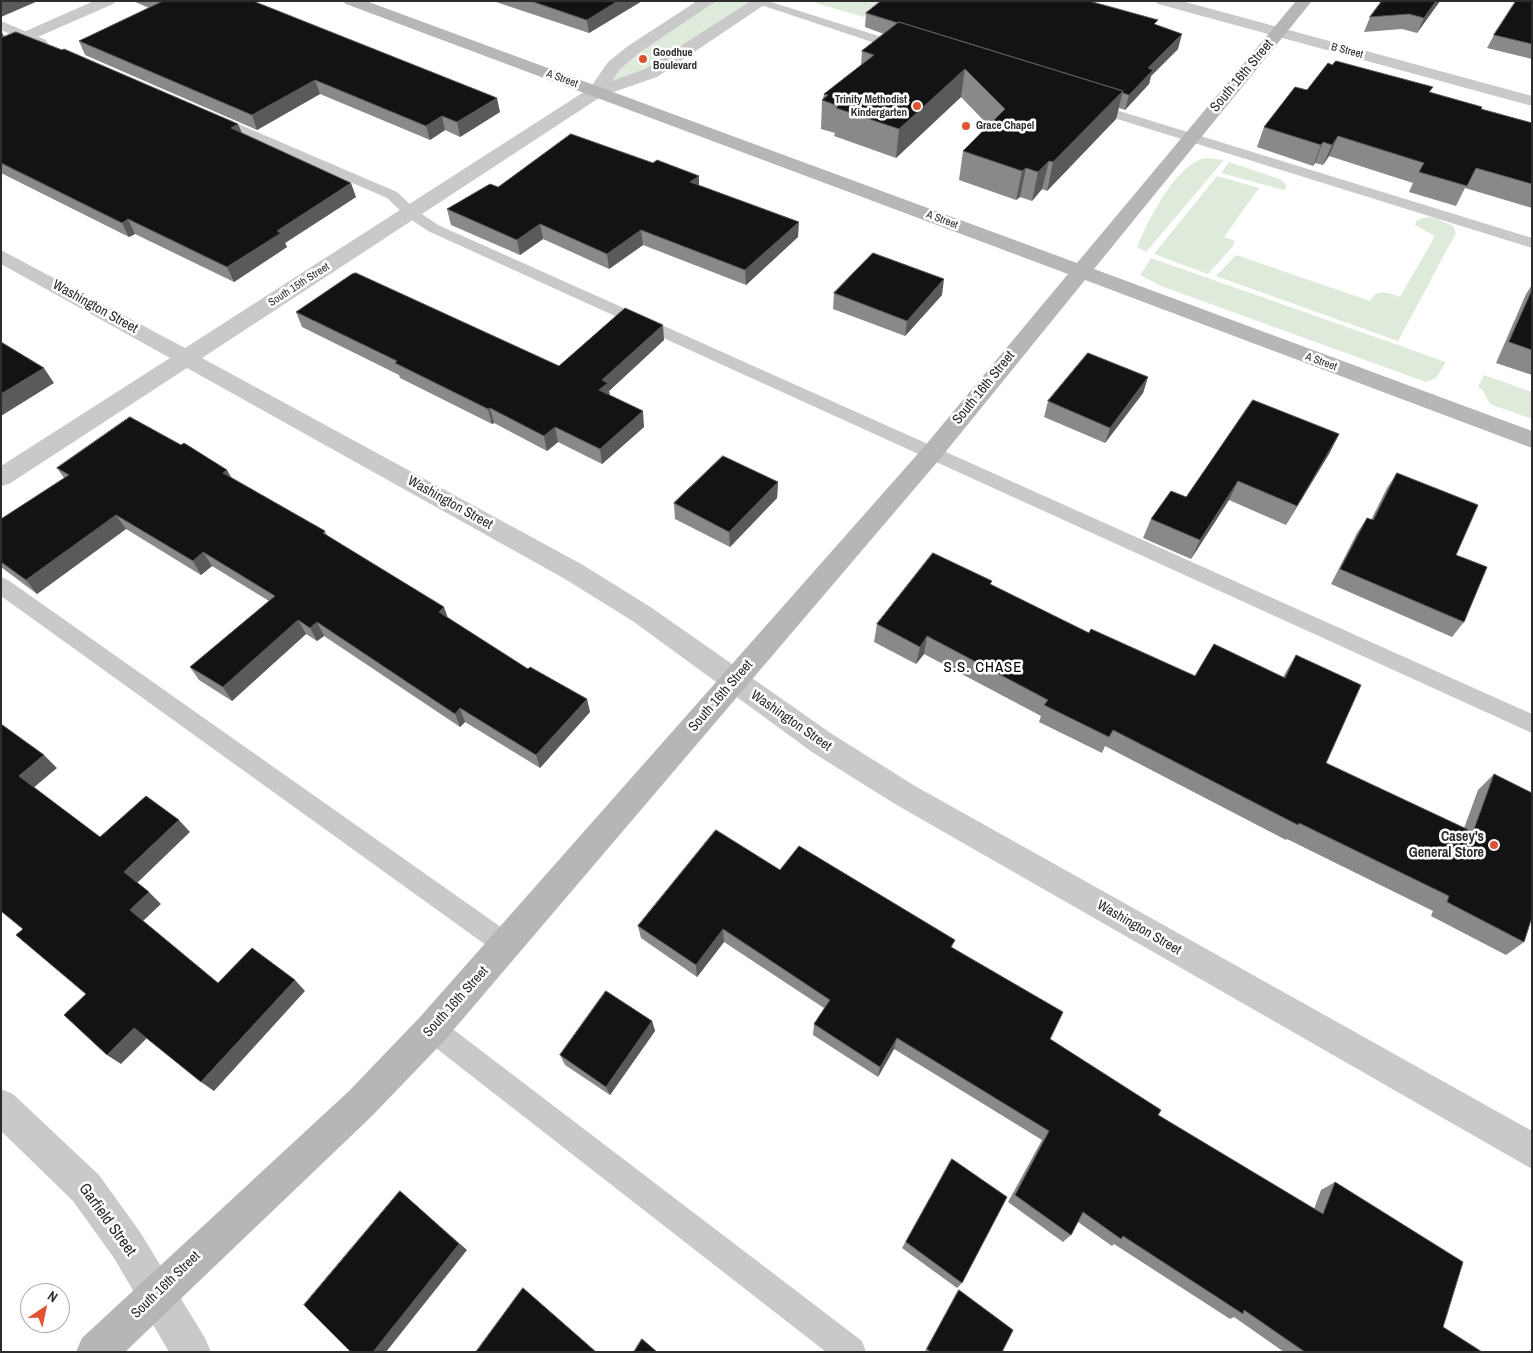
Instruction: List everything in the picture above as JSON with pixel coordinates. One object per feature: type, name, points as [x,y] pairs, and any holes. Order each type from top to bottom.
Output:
[{"type":"main road","name":"A Street","points":[[351,1],[1532,440]]},
{"type":"main road","name":"South 16th Street","points":[[96,1352],[361,1103],[432,1030],[931,454],[1190,137],[1304,1]]},
{"type":"street","points":[[1,48],[108,1]]},
{"type":"street","points":[[596,92],[614,66],[634,48],[708,1]]},
{"type":"street","name":"B Street","points":[[1163,1],[1532,101]]},
{"type":"street","points":[[596,92],[651,73],[759,2]]},
{"type":"street","name":"South 15th Street","points":[[1,478],[596,92]]},
{"type":"street","name":"Washington Street","points":[[1,256],[574,572],[643,615],[734,682],[822,743],[905,795],[1532,1151]]},
{"type":"street","name":"Garfield Street","points":[[1,1106],[86,1188],[127,1245],[190,1352]]},
{"type":"lane","points":[[759,2],[916,52]]},
{"type":"lane","points":[[1,25],[54,49]]},
{"type":"lane","points":[[1075,102],[1532,243]]},
{"type":"lane","points":[[206,114],[392,195],[433,228],[1532,724]]},
{"type":"lane","points":[[1,585],[506,945]]},
{"type":"lane","points":[[432,1030],[851,1352]]},
{"type":"green space","points":[[708,1],[762,1],[669,63],[596,92],[609,73]]},
{"type":"green space","points":[[818,1],[885,1],[864,17],[816,3]]},
{"type":"green space","points":[[1206,158],[1224,160],[1146,252],[1137,247],[1148,223],[1174,182],[1184,170],[1195,162]]},
{"type":"green space","points":[[1229,162],[1282,180],[1287,187],[1284,190],[1221,173]]},
{"type":"green space","points":[[1217,176],[1259,188],[1224,237],[1235,241],[1233,246],[1208,274],[1154,254]]},
{"type":"green space","points":[[1427,217],[1435,218],[1453,226],[1456,233],[1398,341],[1216,276],[1236,255],[1370,301],[1379,293],[1388,293],[1400,297],[1435,236],[1415,225],[1417,220]]},
{"type":"green space","points":[[1151,258],[1446,362],[1436,378],[1426,382],[1161,286],[1140,275]]},
{"type":"green space","points":[[1484,375],[1532,392],[1532,419],[1490,404],[1482,389],[1479,388]]},
{"type":"building","points":[[160,1],[253,1],[497,98],[457,122],[442,116],[426,126],[315,80],[252,115],[79,41]]},
{"type":"building","points":[[531,1],[618,1],[587,20]]},
{"type":"building","points":[[881,1],[1089,1],[1158,20],[1154,24],[1182,34],[1148,68],[1153,70],[1129,95],[1123,93],[1123,91],[866,13]]},
{"type":"building","points":[[1382,1],[1436,1],[1424,18],[1409,14],[1370,17]]},
{"type":"building","points":[[1516,1],[1532,1],[1532,44],[1494,35]]},
{"type":"building","points":[[899,22],[1123,91],[1053,162],[1049,161],[1038,172],[1026,168],[1022,171],[963,151],[1005,109],[965,69],[899,129],[836,108],[838,106],[822,100],[828,95],[824,94],[874,55],[862,51]]},
{"type":"building","points":[[16,32],[62,50],[64,49],[238,124],[231,128],[351,183],[277,231],[281,233],[227,267],[128,219],[122,223],[1,163],[1,38]]},
{"type":"building","points":[[1336,61],[1433,87],[1429,92],[1532,123],[1532,184],[1476,168],[1467,186],[1419,172],[1424,163],[1338,136],[1332,145],[1323,142],[1321,145],[1264,127],[1295,87],[1307,90],[1328,63],[1332,65]]},
{"type":"building","points":[[571,134],[653,163],[657,160],[699,176],[690,182],[799,222],[745,270],[641,230],[607,254],[540,224],[517,240],[447,209],[490,184],[498,187]]},
{"type":"building","points":[[873,253],[944,279],[907,321],[834,293]]},
{"type":"building","points":[[356,273],[559,366],[625,308],[663,325],[602,380],[608,383],[599,390],[643,411],[600,449],[555,427],[544,436],[296,312]]},
{"type":"building","points":[[1532,290],[1532,350],[1509,342]]},
{"type":"building","points":[[1,342],[44,368],[1,394]]},
{"type":"building","points":[[1088,353],[1148,377],[1110,428],[1048,401]]},
{"type":"building","points":[[1253,400],[1339,434],[1297,506],[1238,481],[1200,540],[1151,519],[1171,491],[1186,497]]},
{"type":"building","points":[[130,417],[181,445],[184,443],[227,470],[223,473],[325,531],[323,533],[444,607],[439,612],[528,669],[530,667],[587,699],[536,755],[460,708],[455,714],[317,622],[310,628],[298,620],[223,687],[190,667],[275,596],[203,552],[193,561],[116,515],[26,580],[1,562],[1,519],[69,475],[57,468]]},
{"type":"building","points":[[723,456],[778,482],[729,532],[674,503]]},
{"type":"building","points":[[1397,473],[1478,505],[1456,555],[1487,567],[1464,622],[1340,569],[1367,518],[1373,520]]},
{"type":"building","points":[[933,553],[992,581],[990,584],[1089,633],[1091,629],[1195,676],[1214,644],[1285,678],[1296,655],[1361,685],[1326,763],[1473,832],[1494,774],[1532,793],[1532,917],[1524,942],[1447,902],[1449,896],[1299,823],[1298,825],[1113,730],[1109,737],[1044,705],[1048,700],[927,636],[920,647],[877,624]]},
{"type":"building","points":[[1,724],[44,755],[19,776],[100,837],[146,796],[179,820],[124,872],[149,892],[130,910],[218,983],[252,948],[295,980],[201,1082],[134,1028],[107,1055],[64,1015],[86,994],[16,935],[23,929],[1,911]]},
{"type":"building","points":[[716,830],[780,870],[799,846],[955,940],[951,947],[1063,1012],[1050,1039],[1161,1110],[1158,1115],[1323,1214],[1335,1182],[1463,1262],[1443,1327],[1482,1352],[1305,1352],[1244,1310],[1243,1314],[1123,1236],[1121,1239],[1083,1212],[1071,1235],[1015,1195],[1049,1131],[897,1038],[880,1067],[814,1024],[830,1000],[723,929],[696,965],[638,926]]},
{"type":"building","points":[[606,991],[652,1021],[606,1087],[560,1055]]},
{"type":"building","points":[[952,1159],[1007,1197],[962,1283],[906,1242]]},
{"type":"building","points":[[400,1191],[459,1244],[373,1352],[351,1352],[304,1305]]},
{"type":"building","points":[[523,1288],[596,1352],[476,1352]]},
{"type":"building","points":[[959,1290],[1013,1330],[1002,1352],[931,1352],[927,1349]]},
{"type":"building","points":[[642,1339],[657,1352],[634,1352]]},
{"type":"place","name":"Goodhue Boulevard","points":[[643,59]]},
{"type":"place","name":"Trinity Methodist Kindergarten","points":[[917,106]]},
{"type":"place","name":"Grace Chapel","points":[[966,126]]},
{"type":"place","name":"Casey's General Store","points":[[1494,845]]},
{"type":"district","name":"S.S. CHASE","points":[[983,668]]}]
